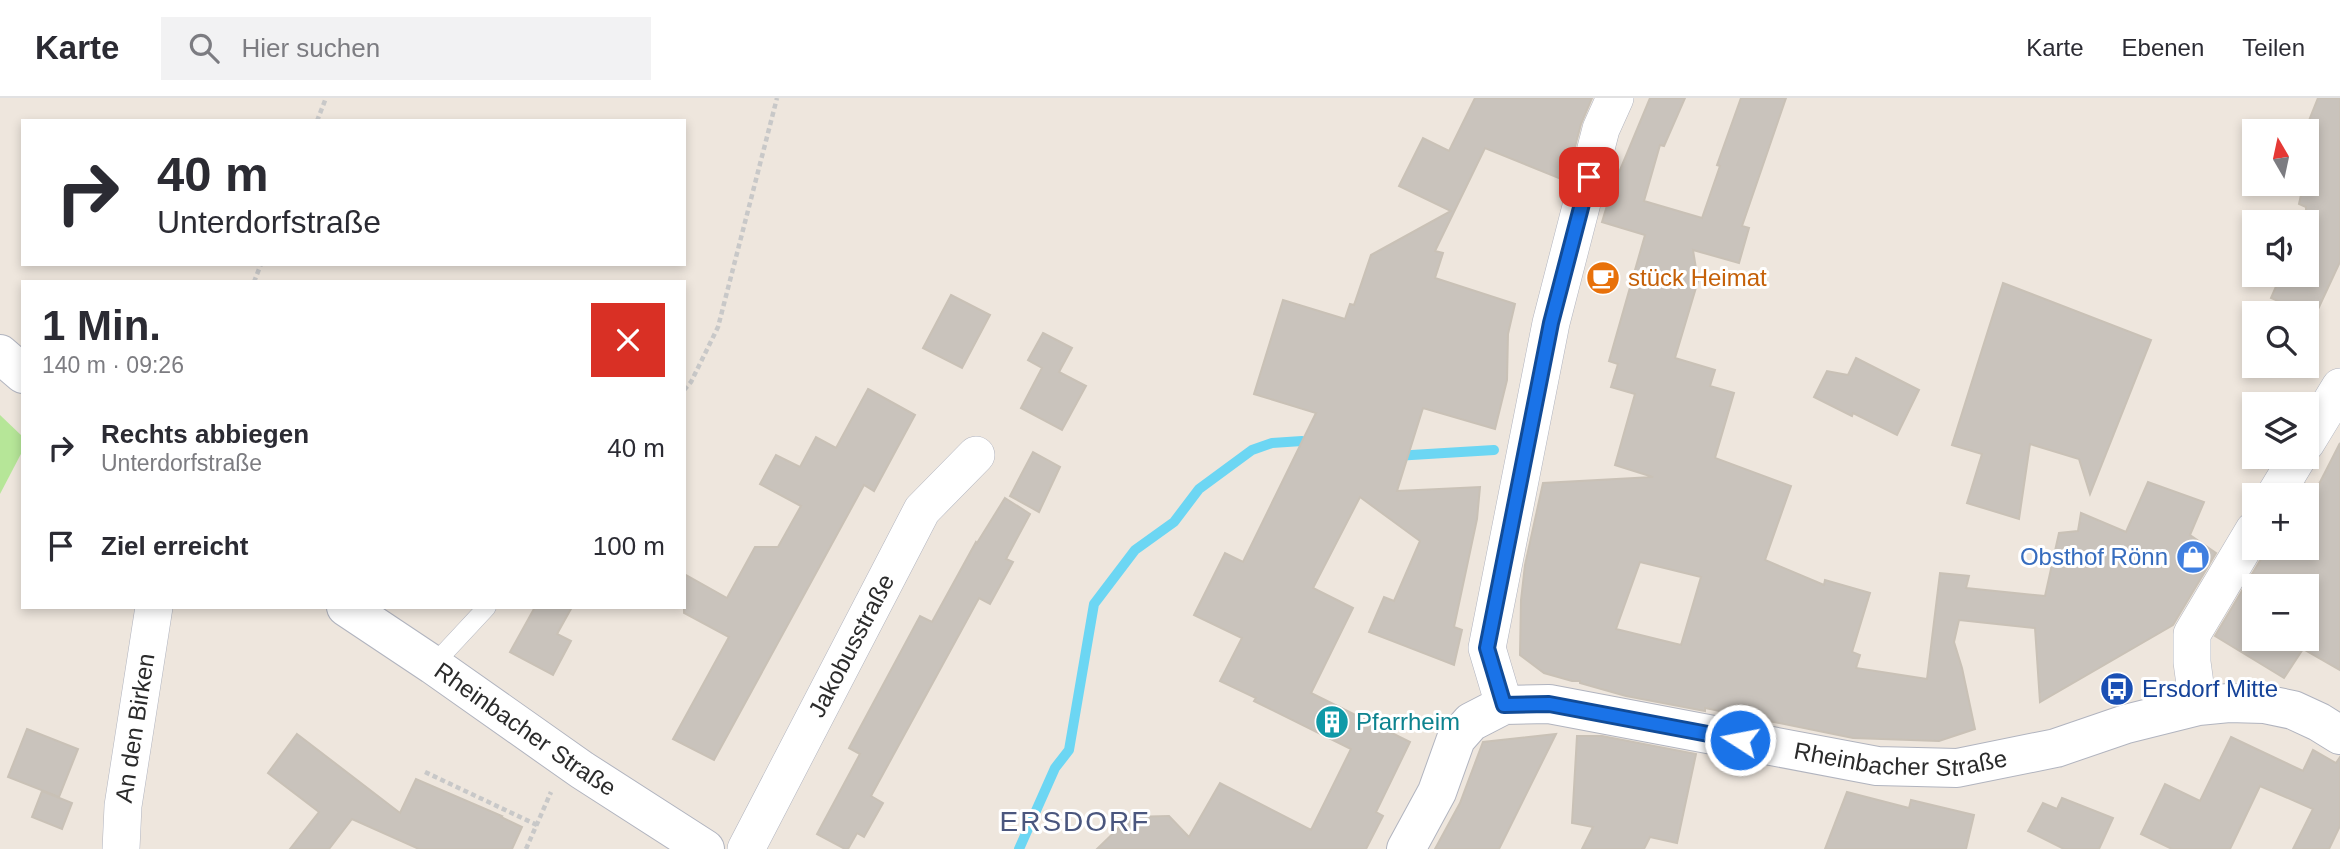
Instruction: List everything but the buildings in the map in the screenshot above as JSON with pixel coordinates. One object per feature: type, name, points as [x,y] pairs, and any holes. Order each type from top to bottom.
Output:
[{"type":"main road","points":[[0,354],[21,372]]},
{"type":"main road","name":"Rheinbacher Straße","points":[[349,609],[433,664],[571,762],[705,849]]},
{"type":"main road","name":"Rheinbacher Straße","points":[[1406,849],[1437,792],[1456,739],[1471,722],[1504,705],[1549,704],[1877,766],[1957,768],[2056,748],[2126,724],[2198,706],[2229,702],[2264,704],[2292,710],[2340,735]]},
{"type":"street","points":[[1504,705],[1487,648],[1551,323],[1601,129],[1615,98]]},
{"type":"street","points":[[2319,422],[2340,387]]},
{"type":"street","name":"Jakobusstraße","points":[[746,849],[922,510],[976,455]]},
{"type":"street","points":[[2198,706],[2192,662],[2192,634],[2242,550]]},
{"type":"street","name":"An den Birken","points":[[121,849],[123,806],[154,609]]},
{"type":"lane","points":[[433,664],[485,609]]},
{"type":"path","points":[[318,119],[326,98]]},
{"type":"path","points":[[686,388],[718,327],[777,98]]},
{"type":"path","points":[[526,849],[551,792],[571,762]]},
{"type":"path","points":[[425,772],[537,825]]},
{"type":"green space","points":[[0,415],[21,435],[21,454],[0,494]]},
{"type":"waterway","points":[[1019,849],[1055,768],[1069,750],[1094,604],[1135,550],[1174,522],[1199,489],[1252,450],[1272,443],[1302,441],[1313,448]]},
{"type":"waterway","points":[[1395,456],[1494,450]]},
{"type":"place","name":"stück Heimat","points":[[1603,278]]},
{"type":"place","name":"Obsthof Rönn","points":[[2193,557]]},
{"type":"place","name":"Ersdorf Mitte","points":[[2117,689]]},
{"type":"place","name":"Pfarrheim","points":[[1332,722]]},
{"type":"district","name":"ERSDORF","points":[[1075,821]]},
{"type":"route","points":[[1589,177],[1551,323],[1487,648],[1504,705],[1549,704],[1740,740]]}]
